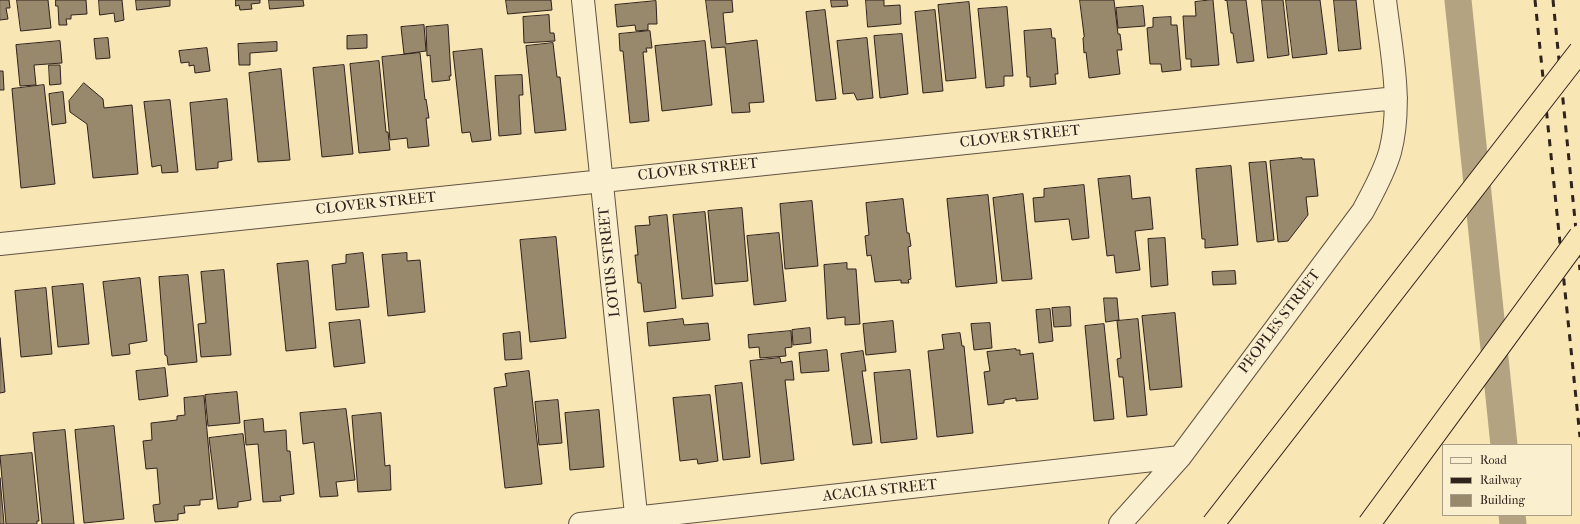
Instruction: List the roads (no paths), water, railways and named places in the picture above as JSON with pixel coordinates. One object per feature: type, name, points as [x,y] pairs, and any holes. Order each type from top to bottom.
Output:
[{"type":"highway","points":[[1213,524],[1580,51]]},
{"type":"highway","points":[[1369,524],[1580,236]]},
{"type":"street","name":"LOTUS STREET","points":[[583,0],[637,521]]},
{"type":"street","name":"PEOPLES STREET","points":[[1120,524],[1180,457],[1363,211],[1383,172],[1390,152],[1396,98],[1385,0]]},
{"type":"street","name":"CLOVER STREET","points":[[0,244],[1396,98]]},
{"type":"street","name":"ACACIA STREET","points":[[580,524],[637,521],[1180,457]]},
{"type":"waterway","points":[[1458,0],[1504,444]]},
{"type":"waterway","points":[[1512,516],[1513,524]]},
{"type":"railway","points":[[1535,0],[1580,437]]},
{"type":"railway","points":[[1553,0],[1580,270]]}]
